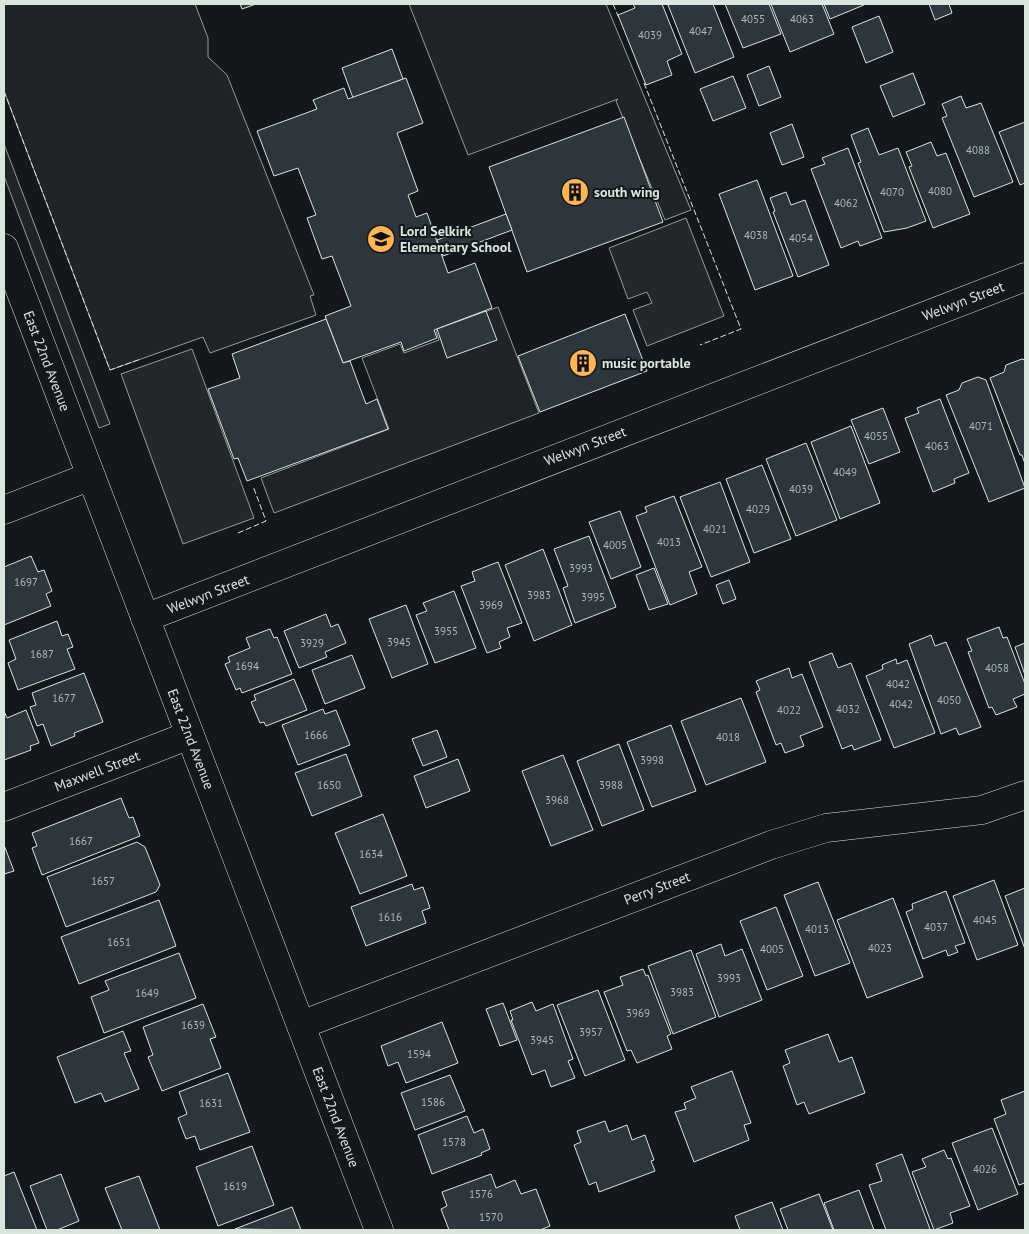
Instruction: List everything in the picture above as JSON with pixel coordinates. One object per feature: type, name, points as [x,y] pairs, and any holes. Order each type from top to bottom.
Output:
[{"type":"street","name":"East 22nd Avenue","points":[[4,248],[379,1230]]},
{"type":"street","name":"Welwyn Street","points":[[145,618],[1025,277]]},
{"type":"street","points":[[4,510],[91,476]]},
{"type":"street","name":"Maxwell Street","points":[[4,807],[190,735]]},
{"type":"street","name":"Perry Street","points":[[300,1025],[771,844],[826,828],[982,810],[1025,795]]},
{"type":"shaded area","points":[[4,4],[195,4],[208,38],[208,57],[227,75],[314,295],[310,296],[316,315],[210,353],[203,337],[110,370],[4,91]]},
{"type":"shaded area","points":[[409,4],[606,4],[691,210],[665,220],[616,101],[618,99],[468,155]]},
{"type":"shaded area","points":[[4,144],[110,424],[99,428],[4,176]]},
{"type":"shaded area","points":[[686,218],[724,316],[647,346],[633,310],[652,303],[647,292],[628,299],[609,248]]},
{"type":"shaded area","points":[[498,307],[539,413],[274,513],[261,478],[389,429],[362,358],[400,344],[404,353],[439,340],[436,331]]},
{"type":"shaded area","points":[[192,349],[254,518],[183,544],[121,374]]},
{"type":"building","points":[[240,4],[256,4],[242,9]]},
{"type":"building","points":[[633,4],[662,4],[682,54],[667,61],[672,75],[646,85],[618,15],[635,8]]},
{"type":"building","points":[[713,4],[734,57],[695,73],[668,5]]},
{"type":"building","points":[[725,4],[769,4],[781,34],[743,48]]},
{"type":"building","points":[[771,4],[822,4],[834,34],[790,52]]},
{"type":"building","points":[[824,4],[863,4],[864,5],[830,19]]},
{"type":"building","points":[[929,4],[949,4],[952,13],[935,20]]},
{"type":"building","points":[[879,16],[893,52],[866,63],[852,27]]},
{"type":"building","points":[[392,49],[403,79],[353,98],[342,68]]},
{"type":"building","points":[[769,66],[781,97],[759,106],[747,75]]},
{"type":"building","points":[[913,73],[925,104],[893,117],[880,86]]},
{"type":"building","points":[[733,76],[746,108],[713,121],[700,89]]},
{"type":"building","points":[[406,78],[423,123],[397,133],[418,191],[408,195],[416,217],[427,213],[448,273],[475,263],[492,308],[434,330],[437,338],[404,351],[401,342],[343,363],[325,316],[351,306],[332,256],[322,259],[307,218],[316,215],[298,168],[274,176],[257,131],[317,109],[313,100],[344,88],[348,99]]},
{"type":"building","points":[[961,96],[966,108],[981,103],[1013,182],[974,197],[942,118],[947,116],[942,104]]},
{"type":"building","name":"south wing","points":[[624,117],[663,222],[527,272],[489,167]]},
{"type":"building","points":[[1025,122],[1025,183],[1020,185],[999,132]]},
{"type":"building","points":[[792,124],[804,157],[782,165],[770,133]]},
{"type":"building","points":[[868,128],[879,155],[898,148],[926,221],[907,228],[884,232],[858,163],[861,162],[851,135]]},
{"type":"building","points":[[931,142],[937,156],[946,153],[970,214],[933,228],[909,167],[912,166],[906,152]]},
{"type":"building","points":[[848,148],[882,238],[860,246],[858,241],[841,248],[811,169],[825,164],[822,158]]},
{"type":"building","points":[[757,180],[793,276],[755,290],[719,194]]},
{"type":"building","points":[[786,192],[791,205],[805,200],[829,265],[798,277],[773,212],[775,211],[770,198]]},
{"type":"building","points":[[506,214],[512,230],[443,256],[437,240]]},
{"type":"building","points":[[486,311],[497,340],[447,358],[437,329]]},
{"type":"building","name":"music portable","points":[[625,314],[647,371],[540,412],[518,356]]},
{"type":"building","points":[[326,319],[343,363],[350,361],[366,404],[377,399],[388,429],[247,481],[238,458],[234,459],[208,389],[240,378],[232,354]]},
{"type":"building","points":[[1022,359],[1025,360],[1025,464],[990,378],[1004,372],[1006,365]]},
{"type":"building","points":[[978,377],[986,380],[1025,488],[989,502],[946,395],[959,390],[962,383]]},
{"type":"building","points":[[940,399],[969,473],[954,479],[955,483],[933,492],[905,418],[919,413],[917,408]]},
{"type":"building","points":[[883,408],[900,452],[869,464],[851,420]]},
{"type":"building","points":[[851,426],[880,503],[840,519],[811,442]]},
{"type":"building","points":[[806,443],[837,520],[796,536],[766,459]]},
{"type":"building","points":[[762,465],[791,539],[754,553],[726,479]]},
{"type":"building","points":[[720,482],[750,562],[711,577],[680,497]]},
{"type":"building","points":[[674,496],[702,567],[689,572],[697,594],[670,605],[636,516],[647,512],[645,507]]},
{"type":"building","points":[[620,511],[641,567],[611,579],[589,522]]},
{"type":"building","points":[[589,536],[616,607],[575,623],[563,588],[568,586],[554,549]]},
{"type":"building","points":[[543,549],[572,625],[534,641],[505,565]]},
{"type":"building","points":[[31,556],[38,572],[44,570],[52,591],[46,594],[51,606],[4,625],[4,567]]},
{"type":"building","points":[[498,562],[522,623],[507,628],[510,637],[499,642],[501,648],[487,653],[461,586],[475,581],[472,572]]},
{"type":"building","points":[[654,568],[668,604],[649,610],[636,575]]},
{"type":"building","points":[[729,580],[736,599],[723,604],[716,585]]},
{"type":"building","points":[[454,591],[476,648],[435,663],[416,615],[427,611],[423,603]]},
{"type":"building","points":[[406,605],[428,664],[392,678],[369,619]]},
{"type":"building","points":[[326,614],[331,627],[338,624],[346,643],[325,652],[327,657],[299,668],[284,631]]},
{"type":"building","points":[[57,621],[62,636],[68,634],[73,647],[67,649],[75,669],[18,690],[8,663],[16,659],[9,640]]},
{"type":"building","points":[[999,627],[1003,638],[1007,637],[1025,684],[1025,694],[1013,699],[1017,707],[996,715],[992,707],[989,708],[968,652],[972,651],[967,639]]},
{"type":"building","points":[[270,629],[274,638],[277,637],[292,674],[242,693],[240,688],[236,690],[225,664],[230,662],[228,657],[250,648],[246,638]]},
{"type":"building","points":[[931,635],[935,646],[946,642],[981,727],[959,735],[956,728],[941,734],[909,644]]},
{"type":"building","points":[[1025,643],[1025,675],[1015,647]]},
{"type":"building","points":[[832,653],[838,668],[851,663],[881,740],[854,750],[852,745],[842,749],[809,662]]},
{"type":"building","points":[[352,655],[365,688],[325,704],[312,670]]},
{"type":"building","points":[[896,659],[897,664],[907,660],[935,733],[894,748],[866,676],[883,669],[882,665]]},
{"type":"building","points":[[789,668],[792,678],[802,674],[823,727],[800,736],[804,746],[785,753],[781,743],[776,745],[756,692],[760,690],[756,681]]},
{"type":"building","points":[[84,673],[103,722],[74,733],[75,736],[51,746],[43,724],[37,726],[30,707],[36,705],[32,693]]},
{"type":"building","points":[[294,679],[307,710],[266,726],[264,722],[260,723],[251,702],[256,700],[254,695]]},
{"type":"building","points":[[741,698],[766,762],[706,785],[681,721]]},
{"type":"building","points":[[323,709],[325,714],[336,710],[350,745],[298,765],[282,725]]},
{"type":"building","points":[[26,710],[39,743],[30,746],[31,750],[4,760],[4,711],[7,718]]},
{"type":"building","points":[[671,725],[696,791],[652,807],[627,742]]},
{"type":"building","points":[[437,730],[447,757],[423,766],[412,739]]},
{"type":"building","points":[[619,744],[644,810],[602,826],[577,761]]},
{"type":"building","points":[[346,754],[362,796],[312,816],[295,773]]},
{"type":"building","points":[[563,755],[593,830],[551,846],[522,771]]},
{"type":"building","points":[[458,759],[470,791],[426,808],[414,776]]},
{"type":"building","points":[[121,798],[129,818],[133,817],[140,836],[42,875],[32,848],[37,846],[32,833]]},
{"type":"building","points":[[383,814],[407,876],[360,894],[335,833]]},
{"type":"building","points":[[137,842],[145,847],[160,885],[156,892],[66,927],[47,877]]},
{"type":"building","points":[[4,845],[14,871],[4,874]]},
{"type":"building","points":[[994,880],[1018,945],[977,960],[953,896]]},
{"type":"building","points":[[818,882],[850,963],[815,976],[784,895]]},
{"type":"building","points":[[412,884],[414,890],[423,887],[430,908],[422,911],[426,923],[366,946],[351,907]]},
{"type":"building","points":[[1025,888],[1025,949],[1005,896]]},
{"type":"building","points":[[946,891],[965,943],[955,946],[958,952],[948,956],[946,950],[923,959],[906,912],[913,909],[912,904]]},
{"type":"building","points":[[893,898],[923,977],[867,998],[837,920]]},
{"type":"building","points":[[159,900],[176,946],[79,984],[61,937]]},
{"type":"building","points":[[776,907],[803,976],[767,990],[740,921]]},
{"type":"building","points":[[721,944],[725,956],[742,949],[762,1000],[719,1017],[696,954]]},
{"type":"building","points":[[691,950],[716,1017],[673,1034],[648,966]]},
{"type":"building","points":[[179,953],[196,998],[104,1033],[91,997],[109,990],[105,981]]},
{"type":"building","points":[[643,969],[646,976],[648,975],[671,1034],[667,1036],[672,1049],[637,1063],[631,1050],[627,1051],[604,992],[623,985],[620,977]]},
{"type":"building","points":[[598,990],[625,1060],[585,1076],[557,1005]]},
{"type":"building","points":[[532,1002],[536,1011],[553,1004],[573,1059],[568,1061],[575,1078],[551,1087],[545,1070],[532,1075],[511,1020],[513,1020],[510,1011]]},
{"type":"building","points":[[503,1003],[517,1040],[500,1046],[486,1009]]},
{"type":"building","points":[[203,1004],[216,1037],[210,1039],[221,1068],[162,1091],[148,1057],[153,1055],[143,1027]]},
{"type":"building","points":[[442,1022],[458,1063],[406,1083],[398,1062],[388,1066],[381,1046]]},
{"type":"building","points":[[123,1031],[131,1051],[124,1053],[139,1089],[105,1102],[101,1093],[75,1103],[57,1057]]},
{"type":"building","points":[[828,1034],[839,1062],[852,1057],[865,1093],[809,1114],[804,1102],[797,1105],[783,1066],[790,1063],[785,1050]]},
{"type":"building","points":[[732,1071],[751,1123],[744,1125],[749,1140],[694,1162],[675,1112],[686,1109],[684,1103],[696,1098],[691,1087]]},
{"type":"building","points":[[228,1073],[250,1132],[200,1150],[195,1136],[186,1139],[178,1118],[187,1114],[179,1092]]},
{"type":"building","points":[[450,1075],[465,1111],[415,1130],[401,1093]]},
{"type":"building","points":[[1025,1091],[1025,1183],[1019,1185],[994,1119],[1006,1114],[1001,1100]]},
{"type":"building","points":[[467,1116],[474,1133],[483,1129],[490,1149],[481,1153],[482,1155],[432,1174],[418,1135]]},
{"type":"building","points":[[605,1121],[609,1132],[627,1125],[632,1140],[645,1135],[654,1160],[651,1161],[655,1171],[599,1192],[596,1182],[589,1185],[574,1145],[581,1142],[577,1131]]},
{"type":"building","points":[[992,1128],[1018,1194],[978,1210],[952,1143]]},
{"type":"building","points":[[252,1146],[274,1205],[218,1226],[196,1167]]},
{"type":"building","points":[[944,1150],[948,1159],[951,1158],[970,1206],[950,1213],[953,1223],[934,1230],[912,1172],[926,1167],[922,1159]]},
{"type":"building","points":[[902,1154],[930,1229],[886,1230],[869,1185],[882,1181],[876,1164]]},
{"type":"building","points":[[14,1172],[37,1230],[4,1230],[4,1176]]},
{"type":"building","points":[[61,1174],[79,1221],[57,1230],[47,1230],[30,1186]]},
{"type":"building","points":[[491,1174],[496,1188],[515,1180],[521,1194],[536,1189],[550,1226],[540,1230],[449,1230],[441,1209],[447,1206],[442,1192]]},
{"type":"building","points":[[139,1176],[160,1230],[122,1230],[105,1188]]},
{"type":"building","points":[[859,1190],[874,1230],[834,1230],[824,1203]]},
{"type":"building","points":[[819,1194],[833,1230],[788,1230],[780,1209]]},
{"type":"building","points":[[772,1202],[783,1230],[740,1230],[735,1216]]},
{"type":"building","points":[[292,1207],[301,1230],[235,1229]]},
{"type":"fence","points":[[613,4],[619,18]]},
{"type":"fence","points":[[644,83],[741,329],[700,345]]},
{"type":"fence","points":[[4,91],[110,370],[141,359]]},
{"type":"fence","points":[[238,533],[266,521],[253,486]]},
{"type":"place","name":"south wing","points":[[575,192]]},
{"type":"place","name":"Lord Selkirk Elementary School","points":[[381,239]]},
{"type":"place","name":"music portable","points":[[583,363]]}]
